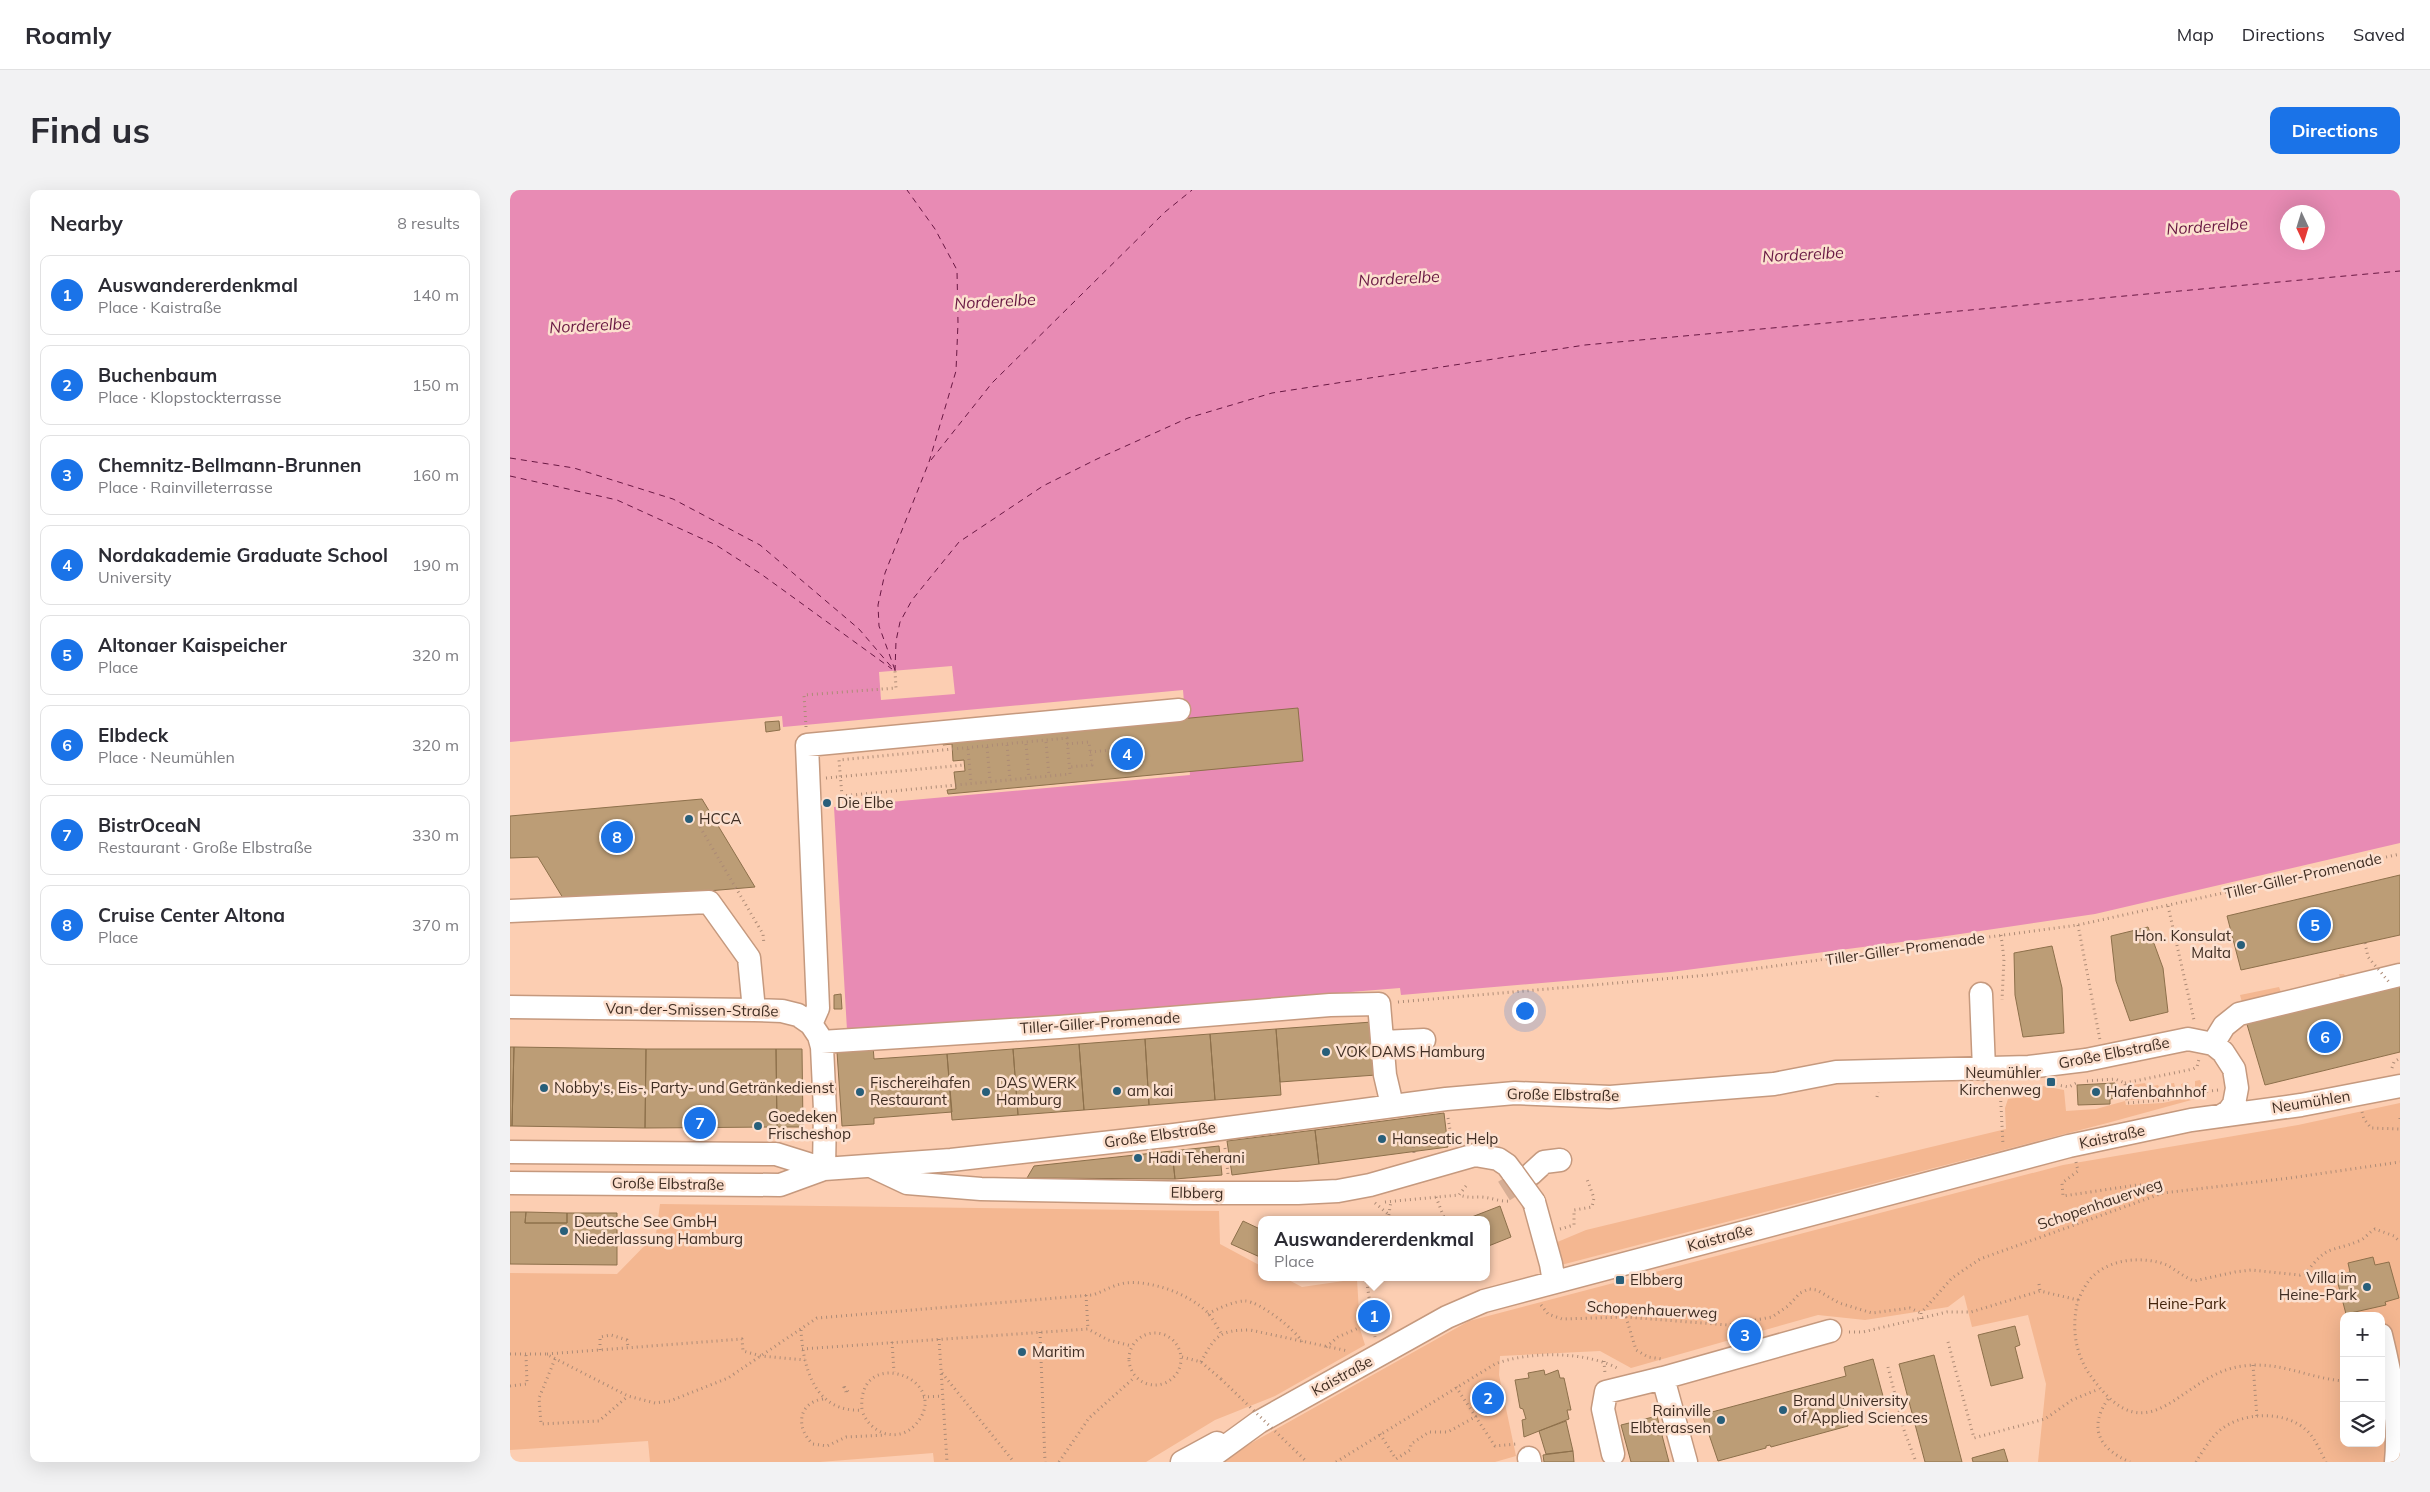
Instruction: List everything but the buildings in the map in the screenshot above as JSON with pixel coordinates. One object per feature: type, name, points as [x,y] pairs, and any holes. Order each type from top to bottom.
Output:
[{"type":"street","points":[[824,1169],[825,1110],[816,1033],[818,1008],[807,745],[1179,710]]},
{"type":"street","points":[[510,911],[709,902],[748,958],[754,1010]]},
{"type":"street","points":[[2221,1116],[2229,1112],[2234,1104],[2237,1088],[2231,1062],[2224,1052],[2206,1042],[2239,1014],[2394,978]]},
{"type":"street","points":[[1981,994],[1992,1069]]},
{"type":"street","name":"Tiller-Giller-Promenade","points":[[816,1033],[1060,1027],[1330,1005],[1379,1004],[1383,1042]]},
{"type":"street","name":"Van-der-Smissen-Straße","points":[[510,1007],[791,1012],[816,1033]]},
{"type":"street","name":"Große Elbstraße","points":[[510,1182],[780,1185],[824,1169],[872,1166],[1145,1138],[1392,1105],[1515,1093],[1610,1098],[1774,1084],[1847,1071],[1992,1069],[2042,1066],[2104,1057],[2181,1039],[2206,1042]]},
{"type":"street","points":[[1392,1105],[1385,1075],[1383,1042],[1424,1040]]},
{"type":"street","name":"Neumühlen","points":[[2221,1116],[2301,1105],[2400,1086]]},
{"type":"street","name":"Kaistraße","points":[[1182,1462],[1203,1449],[1245,1431],[1446,1317],[1484,1301],[1528,1289],[1552,1273],[2068,1146],[2191,1120],[2221,1116]]},
{"type":"street","name":"Große Elbstraße","points":[[510,1152],[776,1154],[824,1169]]},
{"type":"street","name":"Elbberg","points":[[872,1166],[907,1183],[981,1189],[1229,1188],[1298,1193],[1338,1191],[1370,1185],[1475,1155],[1498,1159],[1522,1174],[1534,1202],[1552,1273]]},
{"type":"street","points":[[1522,1174],[1544,1162],[1560,1160]]},
{"type":"street","points":[[1614,1454],[1603,1408],[1606,1392],[1830,1331]]},
{"type":"street","points":[[2385,1351],[2392,1379],[2395,1403],[2396,1462]]},
{"type":"street","points":[[1663,1378],[1686,1462]]},
{"type":"street","name":"Kaistraße","points":[[1204,1462],[1245,1431]]},
{"type":"path","points":[[806,725],[804,695],[896,688],[895,671]]},
{"type":"path","points":[[840,777],[842,796],[1070,774],[1066,738]]},
{"type":"path","points":[[1046,740],[1049,776]]},
{"type":"path","points":[[1026,742],[1029,778]]},
{"type":"path","points":[[1067,744],[1090,742],[1092,765],[1069,767]]},
{"type":"path","points":[[1006,744],[1010,780]]},
{"type":"path","points":[[987,746],[990,782]]},
{"type":"path","points":[[968,748],[971,783]]},
{"type":"path","points":[[1090,752],[1124,749]]},
{"type":"path","points":[[834,778],[964,765]]},
{"type":"path","points":[[700,827],[728,875]]},
{"type":"path","name":"Tiller-Giller-Promenade","points":[[1403,1002],[1708,975],[2078,925],[2400,854]]},
{"type":"path","points":[[2042,1066],[2045,1082],[2063,1087],[2069,1087],[2077,1082],[2115,1079],[2125,1083],[2197,1067],[2206,1042],[2168,906]]},
{"type":"path","points":[[2078,925],[2104,1057]]},
{"type":"path","points":[[2001,936],[2004,959]]},
{"type":"path","points":[[2365,943],[2368,957],[2394,978]]},
{"type":"path","points":[[1992,1069],[2002,1129]]},
{"type":"path","points":[[2125,1083],[2128,1103],[2163,1100],[2200,1092],[2237,1088]]},
{"type":"path","points":[[1877,1097],[1878,1092]]},
{"type":"path","points":[[1444,1118],[1448,1118],[1451,1142],[1458,1142]]},
{"type":"path","points":[[2400,1118],[2400,1123]]},
{"type":"path","points":[[2364,1119],[2371,1128],[2400,1129]]},
{"type":"path","points":[[1222,1127],[1229,1188]]},
{"type":"path","name":"Schopenhauerweg","points":[[1528,1289],[1548,1314],[1562,1318],[1626,1318],[1728,1326],[1772,1317],[1788,1306],[1800,1293],[1809,1289],[1817,1290],[1839,1303],[1872,1312],[1910,1308],[1921,1313],[1952,1278],[1980,1259],[2163,1193],[2290,1178],[2400,1162]]},
{"type":"path","points":[[2077,1164],[2078,1171],[2062,1183],[2064,1196],[2137,1185],[2157,1188],[2163,1193]]},
{"type":"path","points":[[1558,1230],[1574,1225],[1574,1210],[1592,1207],[1594,1198],[1587,1179]]},
{"type":"path","points":[[1459,1195],[1466,1186]]},
{"type":"path","points":[[1389,1216],[1392,1195]]},
{"type":"path","points":[[1375,1203],[1459,1195],[1470,1198],[1482,1197],[1500,1202],[1510,1201]]},
{"type":"path","points":[[1436,1197],[1444,1216]]},
{"type":"path","points":[[2340,1380],[2314,1376],[2277,1365],[2253,1365],[2222,1372],[2192,1388],[2166,1407],[2154,1411],[2144,1413],[2119,1408],[2100,1389],[2088,1372],[2078,1350],[2074,1326],[2078,1300],[2092,1277],[2107,1267],[2130,1260],[2153,1260],[2169,1266],[2194,1281],[2243,1271],[2300,1274],[2306,1273],[2319,1255],[2333,1248],[2359,1241],[2375,1229],[2394,1236],[2400,1242]]},
{"type":"path","points":[[1367,1281],[1371,1312]]},
{"type":"path","points":[[546,1354],[628,1396],[648,1402],[670,1401],[722,1381],[818,1318],[1086,1296],[1097,1294],[1114,1285],[1144,1284],[1186,1298],[1208,1314],[1221,1333]]},
{"type":"path","points":[[2039,1284],[2040,1291]]},
{"type":"path","points":[[1869,1331],[1948,1312],[1971,1312],[2040,1291],[2078,1300]]},
{"type":"path","points":[[1086,1296],[1088,1329]]},
{"type":"path","points":[[1208,1314],[1222,1306],[1250,1302],[1288,1324],[1303,1342]]},
{"type":"path","points":[[1921,1313],[1921,1319]]},
{"type":"path","points":[[1626,1318],[1636,1350],[1648,1357]]},
{"type":"path","points":[[1326,1348],[1338,1337],[1372,1322]]},
{"type":"path","points":[[801,1329],[802,1349],[815,1388],[823,1398],[841,1409],[862,1410]]},
{"type":"path","points":[[802,1349],[1088,1329],[1108,1340],[1132,1346]]},
{"type":"path","points":[[1201,1362],[1215,1338],[1221,1333],[1250,1330],[1326,1348],[1350,1351]]},
{"type":"path","points":[[1040,1332],[1045,1462]]},
{"type":"path","points":[[1161,1333],[1175,1342],[1182,1357],[1178,1373],[1166,1384],[1150,1385],[1135,1377],[1129,1362],[1132,1346],[1145,1335],[1161,1333]]},
{"type":"path","points":[[600,1350],[600,1337],[611,1335],[627,1340],[628,1347]]},
{"type":"path","points":[[510,1354],[546,1354],[742,1339],[744,1351],[761,1356],[805,1360]]},
{"type":"path","points":[[939,1339],[947,1462]]},
{"type":"path","points":[[892,1342],[894,1372]]},
{"type":"path","points":[[1948,1342],[1974,1438],[2045,1419],[2072,1400],[2100,1389]]},
{"type":"path","points":[[510,1386],[527,1384],[526,1355]]},
{"type":"path","points":[[1336,1462],[1456,1387],[1495,1364],[1511,1358],[1574,1356],[1604,1361],[1618,1368]]},
{"type":"path","points":[[1182,1357],[1201,1362],[1307,1462]]},
{"type":"path","points":[[555,1359],[539,1398],[541,1424],[599,1421],[628,1396]]},
{"type":"path","points":[[2253,1365],[2257,1417]]},
{"type":"path","points":[[1888,1367],[1904,1430],[1916,1462]]},
{"type":"path","points":[[823,1398],[809,1403],[802,1414],[803,1433],[813,1444],[828,1446],[846,1437],[891,1435],[903,1433],[917,1423],[924,1409],[923,1397],[919,1386],[911,1378],[894,1372],[880,1375],[870,1382],[862,1397],[862,1410],[872,1427],[880,1432],[891,1435]]},
{"type":"path","points":[[942,1373],[1014,1462]]},
{"type":"path","points":[[1059,1462],[1089,1418],[1135,1377]]},
{"type":"path","points":[[1456,1387],[1475,1418],[1496,1446],[1525,1443],[1529,1460]]},
{"type":"path","points":[[923,1397],[943,1396]]},
{"type":"path","points":[[1380,1434],[1396,1459],[1410,1450],[1411,1444],[1429,1432],[1448,1432],[1492,1407],[1488,1398]]},
{"type":"path","points":[[2108,1399],[2100,1410],[2097,1428],[2105,1444],[2113,1453],[2130,1462]]},
{"type":"path","points":[[2196,1462],[2218,1432],[2236,1421],[2257,1417],[2288,1419],[2306,1430],[2326,1462]]},
{"type":"green space","points":[[2339,974],[2344,974],[2346,978],[2243,1006],[2240,995],[2279,987],[2281,992],[2340,978]]},
{"type":"green space","points":[[2200,1080],[2204,1089],[2163,1099],[2129,1100],[2127,1086],[2145,1083],[2147,1087],[2158,1085],[2161,1091],[2167,1090],[2167,1084],[2174,1083],[2176,1090],[2182,1089],[2181,1084],[2188,1082],[2190,1088],[2195,1087],[2195,1081]]},
{"type":"green space","points":[[2043,1086],[2064,1090],[2066,1111],[2096,1109],[2125,1101],[2126,1105],[2163,1103],[2199,1095],[2195,1099],[2111,1122],[1561,1265],[1555,1243],[1586,1230],[2006,1129],[2005,1108],[2008,1099],[2023,1097],[2027,1088]]},
{"type":"green space","name":"Heine-Park","points":[[2400,1103],[2400,1462],[2038,1462],[2046,1384],[2028,1315],[1972,1327],[1964,1295],[1948,1307],[1865,1320],[1818,1315],[1631,1368],[1600,1351],[1500,1356],[1499,1375],[1516,1456],[1495,1462],[1222,1462],[1246,1446],[1469,1321],[2063,1165],[2298,1125]]},
{"type":"green space","points":[[660,1204],[1219,1211],[1220,1244],[1258,1264],[1258,1281],[1291,1281],[1302,1287],[1343,1281],[1357,1281],[1360,1329],[1365,1345],[1275,1396],[1215,1420],[1146,1462],[934,1462],[933,1453],[820,1462],[650,1462],[648,1441],[510,1450],[510,1273],[617,1274],[656,1234]]},
{"type":"water","name":"Norderelbe","points":[[510,190],[2400,190],[2400,843],[2095,914],[1940,937],[1671,972],[1401,995],[1400,988],[971,1023],[847,1030],[834,807],[1190,775],[1183,690],[783,727],[782,716],[510,742]]},
{"type":"pier","points":[[952,666],[955,694],[881,700],[879,672]]},
{"type":"ferry route","points":[[895,670],[879,626],[878,605],[885,573],[929,462],[956,371],[958,323],[957,270],[935,229],[907,190]]},
{"type":"ferry route","points":[[931,460],[992,383],[1165,212],[1192,190]]},
{"type":"ferry route","points":[[895,671],[896,641],[900,622],[912,600],[959,542],[1043,486],[1097,459],[1188,418],[1272,393],[1585,345],[2400,271]]},
{"type":"ferry route","points":[[510,458],[574,468],[673,499],[760,545],[859,629],[894,670]]},
{"type":"ferry route","points":[[510,476],[617,500],[716,545],[761,574],[892,669]]},
{"type":"tunnel","points":[[1504,1191],[1531,1174]]},
{"type":"place","name":"Nordakademie Graduate School","points":[[1127,754]]},
{"type":"place","name":"Die Elbe","points":[[827,803]]},
{"type":"place","name":"HCCA","points":[[689,819]]},
{"type":"place","name":"Cruise Center Altona","points":[[617,837]]},
{"type":"place","name":"Altonaer Kaispeicher","points":[[2315,925]]},
{"type":"place","name":"Hon. Konsulat Malta","points":[[2241,945]]},
{"type":"place","name":"Elbdeck","points":[[2325,1037]]},
{"type":"place","name":"VOK DAMS Hamburg","points":[[1326,1052]]},
{"type":"place","name":"Neumühler Kirchenweg","points":[[2051,1082]]},
{"type":"place","name":"Nobby's, Eis-, Party- und Getränkedienst","points":[[544,1088]]},
{"type":"place","name":"am kai","points":[[1117,1091]]},
{"type":"place","name":"Fischereihafen Restaurant","points":[[860,1092]]},
{"type":"place","name":"DAS WERK Hamburg","points":[[986,1092]]},
{"type":"place","name":"Hafenbahnhof","points":[[2096,1092]]},
{"type":"place","name":"BistrOceaN","points":[[700,1123]]},
{"type":"place","name":"Goedeken Frischeshop","points":[[758,1126]]},
{"type":"place","name":"Hanseatic Help","points":[[1382,1139]]},
{"type":"place","name":"Hadi Teherani","points":[[1138,1158]]},
{"type":"place","name":"Deutsche See GmbH Niederlassung Hamburg","points":[[564,1231]]},
{"type":"place","name":"Elbberg","points":[[1620,1280]]},
{"type":"place","name":"Villa im Heine-Park","points":[[2367,1287]]},
{"type":"place","name":"Auswandererdenkmal","points":[[1374,1316]]},
{"type":"place","name":"Chemnitz-Bellmann-Brunnen","points":[[1745,1335]]},
{"type":"place","name":"Maritim","points":[[1022,1352]]},
{"type":"place","name":"Buchenbaum","points":[[1488,1398]]},
{"type":"place","name":"Brand University of Applied Sciences","points":[[1783,1410]]},
{"type":"place","name":"Rainville Elbterassen","points":[[1721,1420]]}]
